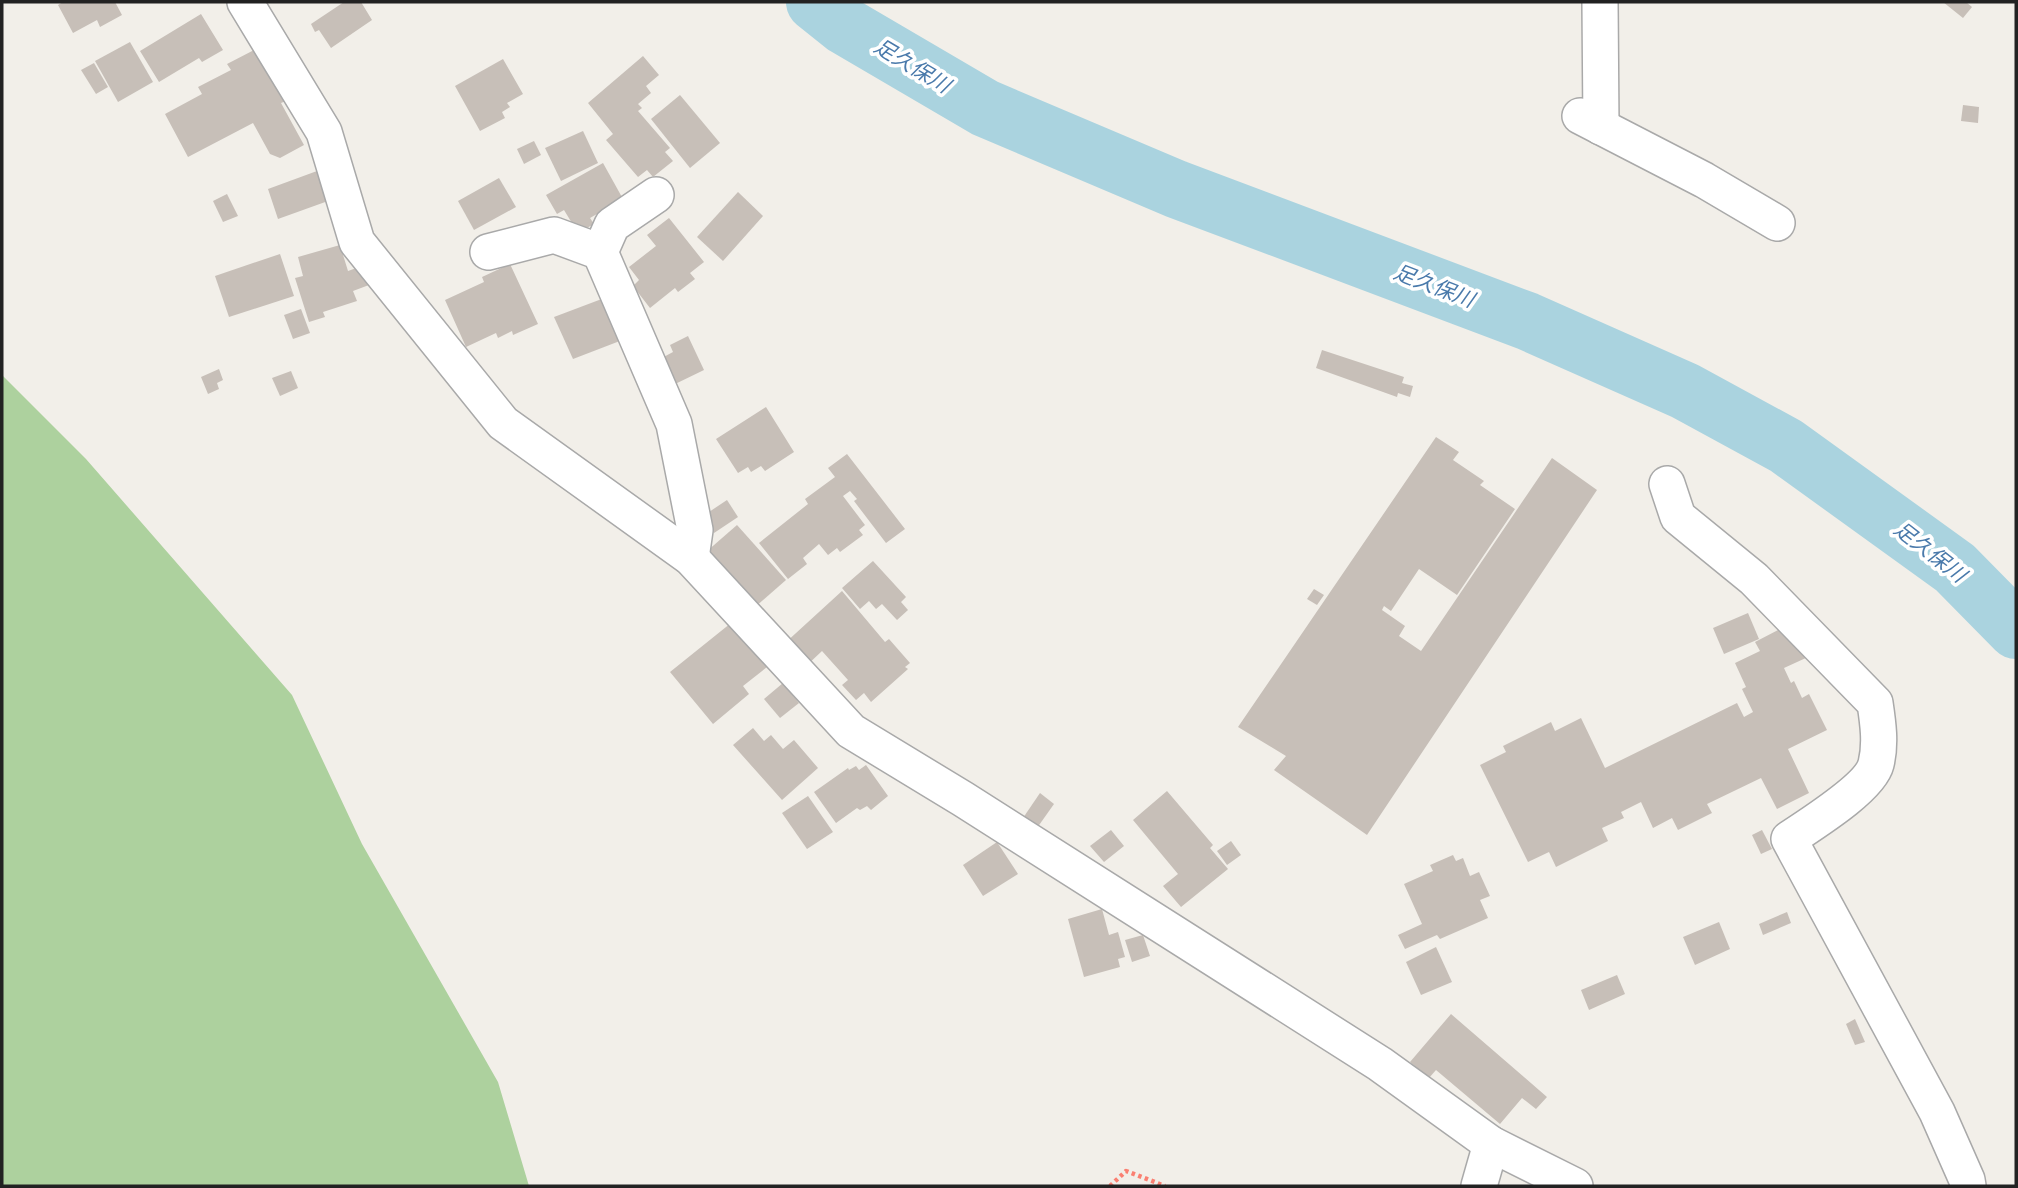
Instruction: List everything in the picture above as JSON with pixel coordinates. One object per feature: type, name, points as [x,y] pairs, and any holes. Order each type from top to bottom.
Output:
[{"type":"street","points":[[245,2],[324,132],[357,242],[503,424],[691,558],[851,732],[1009,828],[1380,1064],[1491,1144],[1575,1186]]},
{"type":"street","points":[[1600,2],[1591,122],[1704,180],[1777,223]]},
{"type":"street","points":[[600,252],[612,225],[656,195]]},
{"type":"street","points":[[488,252],[554,235],[600,252],[674,424],[695,530],[691,558]]},
{"type":"street","points":[[1667,484],[1678,517],[1754,579],[1875,703],[1880,730],[1876,766],[1858,790],[1789,839],[1937,1112],[1968,1186]]},
{"type":"street","points":[[1479,1186],[1491,1144]]},
{"type":"path","points":[[1110,1186],[1126,1171],[1165,1186]]},
{"type":"green space","points":[[2,375],[86,459],[292,695],[362,844],[498,1082],[529,1186],[2,1186]]},
{"type":"building","points":[[63,2],[115,2],[122,15],[100,27],[97,20],[73,33],[58,5]]},
{"type":"building","points":[[344,2],[361,2],[372,20],[331,48],[319,30],[315,32],[311,24]]},
{"type":"building","points":[[1943,2],[1966,2],[1972,7],[1963,18]]},
{"type":"building","points":[[201,14],[223,50],[202,62],[199,58],[159,82],[140,51]]},
{"type":"building","points":[[130,42],[153,82],[118,102],[95,61]]},
{"type":"building","points":[[258,48],[286,101],[281,103],[304,145],[280,158],[270,154],[253,123],[188,157],[165,114],[202,94],[198,87],[231,70],[227,64]]},
{"type":"building","points":[[643,56],[659,75],[646,86],[651,93],[638,104],[642,108],[638,111],[670,148],[665,152],[673,161],[653,177],[647,170],[638,177],[606,140],[613,134],[588,103]]},
{"type":"building","points":[[503,59],[523,94],[507,103],[510,107],[502,112],[505,118],[480,131],[455,86]]},
{"type":"building","points":[[94,63],[108,87],[96,94],[81,70]]},
{"type":"building","points":[[680,95],[720,143],[690,168],[651,119]]},
{"type":"building","points":[[1963,105],[1979,107],[1978,123],[1961,121]]},
{"type":"building","points":[[583,131],[598,163],[561,181],[545,148]]},
{"type":"building","points":[[534,141],[541,155],[524,164],[517,149]]},
{"type":"building","points":[[603,163],[623,199],[590,218],[594,224],[578,233],[564,210],[557,214],[546,195]]},
{"type":"building","points":[[317,171],[328,201],[278,219],[268,189]]},
{"type":"building","points":[[499,178],[516,207],[474,230],[458,201]]},
{"type":"building","points":[[738,192],[763,216],[723,261],[697,237]]},
{"type":"building","points":[[227,194],[238,216],[223,222],[213,201]]},
{"type":"building","points":[[669,218],[704,262],[690,273],[695,279],[678,292],[675,288],[650,308],[633,286],[639,280],[629,267],[656,246],[647,235]]},
{"type":"building","points":[[340,245],[348,271],[362,266],[369,285],[353,291],[357,301],[323,312],[325,317],[309,322],[295,278],[303,276],[298,257]]},
{"type":"building","points":[[280,254],[294,296],[229,317],[215,276]]},
{"type":"building","points":[[510,264],[538,324],[513,335],[512,331],[498,338],[496,333],[466,347],[445,300],[484,282],[482,277]]},
{"type":"building","points":[[607,297],[625,339],[573,359],[554,317]]},
{"type":"building","points":[[301,309],[310,333],[293,339],[284,315]]},
{"type":"building","points":[[688,336],[704,370],[671,386],[658,360],[673,352],[670,345]]},
{"type":"building","points":[[1322,350],[1404,377],[1402,383],[1413,386],[1410,397],[1398,393],[1397,397],[1316,368]]},
{"type":"building","points":[[219,369],[223,380],[217,383],[219,389],[208,394],[201,377]]},
{"type":"building","points":[[291,371],[298,388],[280,396],[272,378]]},
{"type":"building","points":[[766,407],[794,452],[765,471],[761,466],[751,472],[748,467],[738,473],[716,439]]},
{"type":"building","points":[[1436,437],[1459,452],[1453,460],[1484,481],[1480,485],[1515,509],[1457,595],[1419,569],[1391,611],[1384,606],[1382,610],[1405,626],[1399,636],[1421,651],[1552,458],[1597,490],[1367,835],[1274,770],[1286,756],[1238,727]]},
{"type":"building","points":[[847,454],[905,529],[886,543],[854,501],[857,499],[850,491],[843,496],[865,525],[859,530],[863,535],[840,552],[837,548],[828,555],[819,544],[803,558],[807,564],[788,579],[759,543],[808,504],[805,499],[835,477],[828,468]]},
{"type":"building","points":[[727,500],[738,517],[714,533],[703,516]]},
{"type":"building","points":[[737,525],[786,580],[755,607],[706,552]]},
{"type":"building","points":[[873,561],[906,597],[901,602],[908,610],[897,620],[882,604],[876,609],[869,601],[860,609],[842,588]]},
{"type":"building","points":[[1314,589],[1324,595],[1317,605],[1307,599]]},
{"type":"building","points":[[842,591],[885,642],[889,639],[910,663],[905,667],[908,669],[871,702],[864,693],[856,700],[842,685],[848,680],[822,651],[805,667],[784,644]]},
{"type":"building","points":[[1748,613],[1759,639],[1724,654],[1713,628]]},
{"type":"building","points":[[731,623],[767,667],[743,686],[749,694],[713,724],[670,672]]},
{"type":"building","points":[[1786,626],[1808,657],[1784,668],[1802,698],[1809,694],[1827,730],[1788,749],[1809,793],[1777,809],[1761,778],[1707,804],[1712,813],[1678,830],[1672,818],[1653,828],[1641,802],[1621,812],[1624,818],[1602,828],[1608,841],[1556,867],[1549,852],[1528,862],[1480,765],[1506,752],[1503,746],[1551,722],[1555,731],[1581,718],[1605,768],[1737,703],[1744,717],[1753,712],[1742,689],[1746,687],[1735,663],[1760,651],[1755,642]]},
{"type":"building","points":[[783,683],[799,703],[780,718],[764,699]]},
{"type":"building","points":[[753,728],[764,741],[771,735],[783,749],[794,740],[818,768],[782,800],[733,745]]},
{"type":"building","points":[[866,765],[888,796],[871,810],[867,806],[860,810],[857,808],[836,823],[814,792],[848,768],[849,770],[856,766],[859,770]]},
{"type":"building","points":[[1167,791],[1213,845],[1210,848],[1228,869],[1181,907],[1163,886],[1178,874],[1133,820]]},
{"type":"building","points":[[1040,793],[1054,804],[1037,828],[1023,818]]},
{"type":"building","points":[[808,796],[833,832],[807,849],[782,813]]},
{"type":"building","points":[[1111,830],[1124,846],[1104,862],[1090,846]]},
{"type":"building","points":[[1762,830],[1772,849],[1761,854],[1752,835]]},
{"type":"building","points":[[1231,841],[1241,855],[1227,865],[1217,851]]},
{"type":"building","points":[[997,842],[1018,874],[983,896],[963,865]]},
{"type":"building","points":[[1453,855],[1456,861],[1463,858],[1470,876],[1479,872],[1490,896],[1480,900],[1488,918],[1440,939],[1437,935],[1405,949],[1398,935],[1422,924],[1404,884],[1433,871],[1430,865]]},
{"type":"building","points":[[1102,909],[1109,935],[1118,932],[1125,957],[1118,959],[1120,967],[1084,977],[1068,919]]},
{"type":"building","points":[[1787,912],[1791,923],[1763,935],[1759,924]]},
{"type":"building","points":[[1719,922],[1730,949],[1695,965],[1683,937]]},
{"type":"building","points":[[1143,935],[1150,956],[1132,962],[1125,940]]},
{"type":"building","points":[[1436,947],[1452,982],[1421,995],[1406,962]]},
{"type":"building","points":[[1617,975],[1625,994],[1589,1010],[1581,990]]},
{"type":"building","points":[[1451,1014],[1547,1097],[1536,1109],[1522,1098],[1500,1124],[1436,1070],[1429,1078],[1410,1062]]},
{"type":"building","points":[[1855,1019],[1865,1042],[1855,1045],[1846,1024]]},
{"type":"waterway","name":"足久保川","points":[[815,2],[845,26],[985,108],[1176,189],[1527,321],[1685,391],[1786,446],[1955,568],[2016,630]]}]
